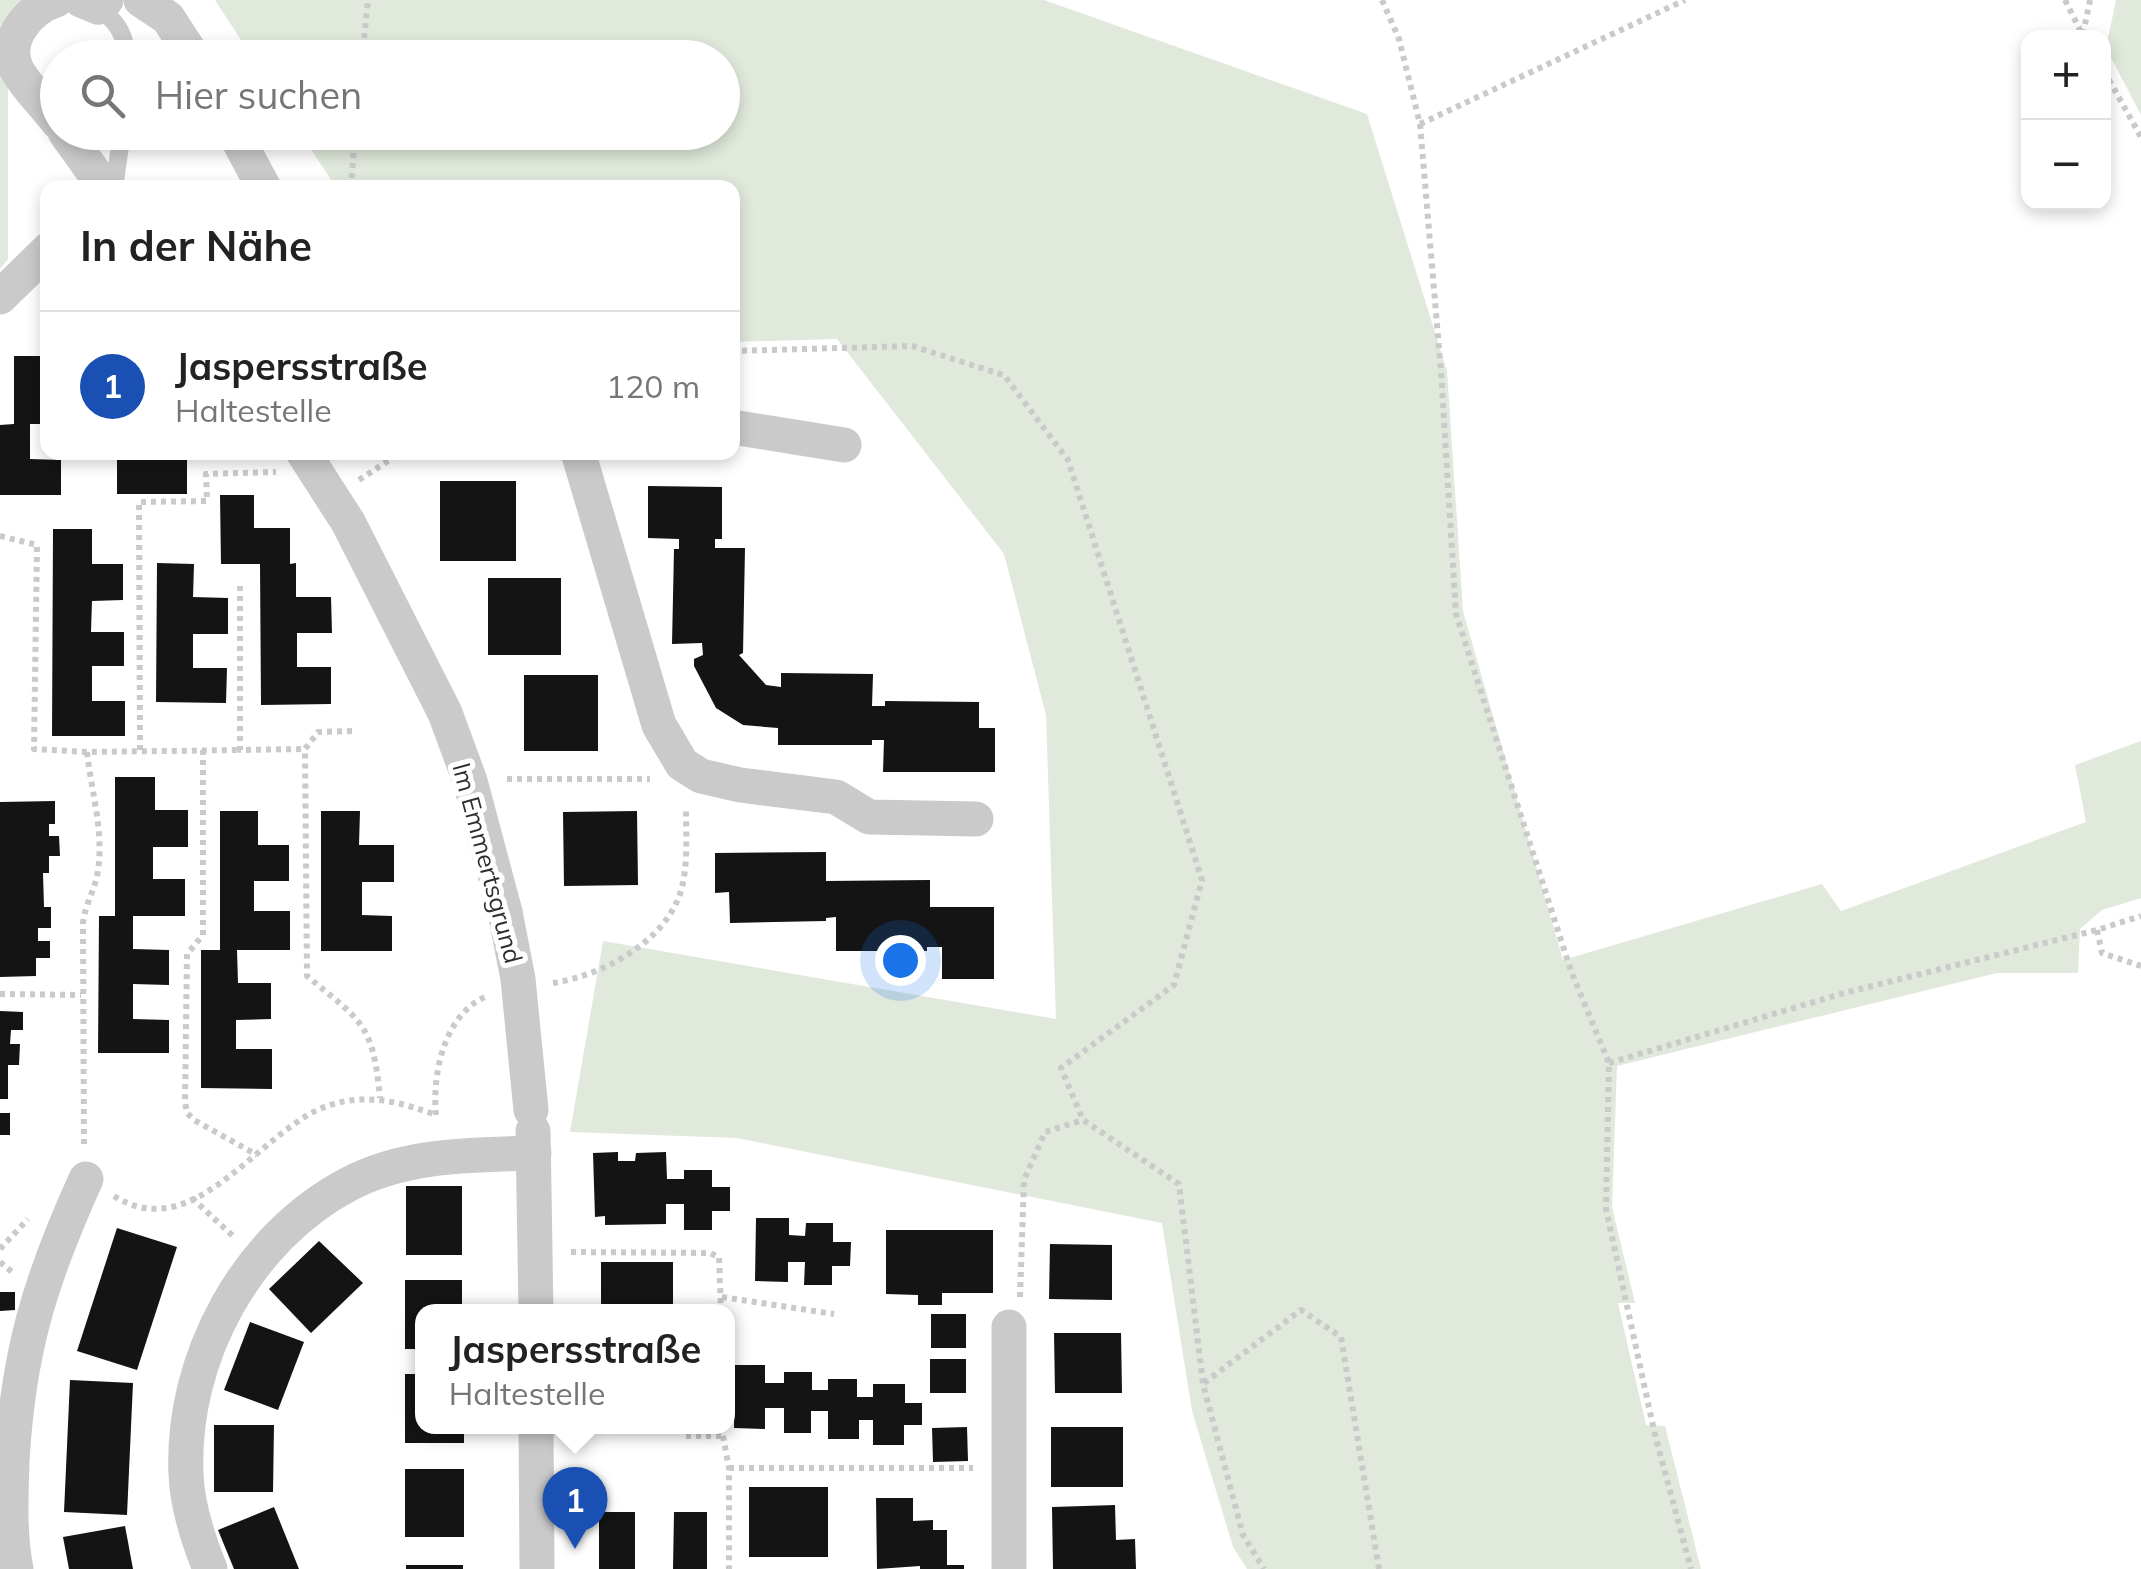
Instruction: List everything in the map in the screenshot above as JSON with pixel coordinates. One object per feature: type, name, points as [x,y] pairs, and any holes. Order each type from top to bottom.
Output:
[{"type":"street","points":[[40,99],[16,68],[14,45],[21,23],[40,6],[56,0]]},
{"type":"street","points":[[141,0],[168,18],[182,40]]},
{"type":"street","points":[[78,150],[99,180]]},
{"type":"street","points":[[244,150],[260,180]]},
{"type":"street","points":[[0,297],[40,258]]},
{"type":"street","points":[[740,428],[844,445]]},
{"type":"street","points":[[580,460],[670,772],[836,797],[869,817],[976,819]]},
{"type":"street","name":"Im Emmertsgrund","points":[[310,462],[348,522],[445,713],[470,781],[505,912],[518,979],[532,1110],[536,1304]]},
{"type":"street","points":[[210,1569],[190,1507],[186,1474],[188,1431],[198,1372],[220,1320],[259,1258],[310,1210],[348,1184],[384,1170],[459,1155],[534,1153]]},
{"type":"street","points":[[16,1569],[11,1489],[15,1402],[24,1348],[59,1239],[86,1178]]},
{"type":"street","points":[[1009,1569],[1010,1327]]},
{"type":"street","points":[[536,1434],[537,1569]]},
{"type":"lane","points":[[95,2],[115,20],[124,40]]},
{"type":"lane","points":[[115,180],[119,150]]},
{"type":"path","points":[[364,40],[368,0]]},
{"type":"path","points":[[1382,0],[1399,39],[1420,124],[1442,372],[1456,614],[1571,971],[1609,1064],[1606,1208],[1655,1435],[1691,1569]]},
{"type":"path","points":[[1420,124],[1685,0]]},
{"type":"path","points":[[2065,0],[2081,30]]},
{"type":"path","points":[[2085,30],[2090,0]]},
{"type":"path","points":[[2111,83],[2141,137]]},
{"type":"path","points":[[352,180],[354,150]]},
{"type":"path","points":[[740,351],[912,346],[1004,374],[1068,460],[1202,880],[1174,985],[1061,1068],[1082,1120],[1180,1184],[1203,1384],[1244,1535],[1264,1569]]},
{"type":"path","points":[[360,479],[389,460]]},
{"type":"path","points":[[140,750],[139,502],[207,501],[206,474],[310,462]]},
{"type":"path","points":[[0,536],[37,545],[34,749],[305,749]]},
{"type":"path","points":[[240,586],[240,750]]},
{"type":"path","points":[[352,732],[318,732],[305,749],[307,976],[366,1029],[373,1046],[380,1098]]},
{"type":"path","points":[[203,750],[203,936],[187,954],[185,1102],[187,1113],[194,1120],[256,1155]]},
{"type":"path","points":[[86,752],[97,819],[98,872],[85,903],[81,995],[86,1178],[124,1203],[155,1208],[216,1188],[326,1106],[380,1098],[436,1114]]},
{"type":"path","points":[[515,779],[670,772],[686,861],[682,888],[670,917],[648,939],[610,965],[572,980],[534,986]]},
{"type":"path","points":[[1609,1064],[1844,993],[2141,916]]},
{"type":"path","points":[[2097,930],[2102,953],[2141,966]]},
{"type":"path","points":[[459,1155],[436,1114],[438,1062],[451,1033],[475,1001],[495,993]]},
{"type":"path","points":[[0,994],[81,995]]},
{"type":"path","points":[[1010,1327],[1020,1305],[1024,1180],[1045,1132],[1082,1120]]},
{"type":"path","points":[[192,1198],[259,1258]]},
{"type":"path","points":[[584,1253],[710,1253],[719,1257],[722,1304]]},
{"type":"path","points":[[722,1298],[834,1314]]},
{"type":"path","points":[[1203,1384],[1302,1310],[1341,1336],[1379,1569]]},
{"type":"path","points":[[686,1436],[721,1436],[729,1468],[729,1569]]},
{"type":"path","points":[[729,1468],[967,1468]]},
{"type":"shaded area","points":[[0,0],[31,0],[8,24],[8,259],[0,269]]},
{"type":"shaded area","points":[[215,0],[1044,0],[1367,114],[1447,371],[1463,611],[1563,960],[1822,884],[1841,911],[2086,822],[2075,765],[2141,741],[2141,898],[2102,910],[2080,929],[2078,973],[1997,973],[1617,1066],[1612,1207],[1635,1303],[1618,1303],[1646,1425],[1665,1426],[1701,1569],[1247,1569],[1233,1547],[1192,1411],[1162,1223],[737,1138],[570,1132],[603,941],[1056,1019],[1046,715],[1004,554],[837,339],[740,342],[740,180],[331,180],[311,150],[740,150],[740,40],[241,40]]},
{"type":"shaded area","points":[[2116,0],[2141,0],[2141,115],[2111,58],[2110,30]]},
{"type":"building","points":[[14,356],[40,356],[40,424],[30,424],[30,459],[61,460],[61,495],[0,495],[0,425],[14,424]]},
{"type":"building","points":[[117,460],[187,460],[187,494],[117,494]]},
{"type":"building","points":[[440,481],[516,481],[516,561],[440,561]]},
{"type":"building","points":[[648,486],[722,487],[722,539],[715,539],[715,548],[745,548],[743,653],[739,655],[766,685],[781,687],[781,673],[873,674],[872,706],[885,706],[885,701],[979,702],[979,728],[995,728],[995,772],[883,772],[884,740],[872,740],[872,745],[778,745],[778,728],[743,725],[716,708],[694,666],[694,659],[703,655],[702,643],[672,644],[674,549],[679,549],[679,539],[648,538]]},
{"type":"building","points":[[220,495],[254,495],[254,528],[290,528],[290,564],[296,563],[296,597],[331,597],[332,633],[297,633],[297,667],[331,667],[331,704],[261,705],[260,564],[221,564]]},
{"type":"building","points":[[53,529],[92,529],[92,564],[123,564],[123,600],[92,601],[91,632],[124,632],[124,666],[92,666],[92,701],[125,701],[125,736],[52,736]]},
{"type":"building","points":[[157,563],[194,564],[193,597],[228,598],[228,634],[193,634],[193,668],[227,668],[226,703],[156,702]]},
{"type":"building","points":[[488,578],[561,578],[561,655],[488,655]]},
{"type":"building","points":[[524,675],[598,675],[598,751],[524,751]]},
{"type":"building","points":[[115,777],[155,777],[155,810],[188,810],[188,847],[153,847],[153,879],[185,879],[185,916],[133,916],[133,949],[169,950],[169,985],[133,984],[133,1019],[169,1020],[169,1053],[98,1053],[99,916],[115,916]]},
{"type":"building","points":[[55,801],[55,824],[49,824],[49,836],[59,836],[60,856],[49,856],[49,873],[43,873],[44,907],[51,907],[51,928],[38,928],[38,941],[50,941],[50,958],[36,958],[36,976],[0,977],[0,802]]},
{"type":"building","points":[[220,811],[258,811],[258,845],[289,845],[289,881],[254,881],[254,911],[290,911],[290,950],[237,950],[238,983],[271,983],[271,1019],[236,1020],[236,1049],[272,1049],[272,1089],[201,1088],[201,950],[220,950]]},
{"type":"building","points":[[321,811],[360,811],[359,845],[394,845],[394,882],[362,882],[362,915],[392,916],[392,951],[321,951]]},
{"type":"building","points":[[637,811],[638,885],[564,886],[563,812]]},
{"type":"building","points":[[826,852],[826,881],[930,880],[930,907],[994,907],[994,979],[942,979],[942,947],[927,947],[927,951],[836,951],[836,917],[826,921],[730,923],[729,892],[715,893],[715,853]]},
{"type":"building","points":[[0,1011],[23,1012],[23,1030],[11,1030],[10,1044],[20,1044],[19,1065],[8,1065],[8,1099],[0,1099]]},
{"type":"building","points":[[0,1113],[10,1113],[10,1135],[0,1135]]},
{"type":"building","points":[[618,1152],[618,1161],[635,1161],[636,1153],[666,1152],[667,1179],[684,1179],[684,1170],[712,1170],[712,1187],[730,1187],[730,1211],[712,1211],[712,1230],[684,1230],[684,1204],[666,1204],[666,1224],[605,1225],[605,1216],[595,1217],[593,1153]]},
{"type":"building","points":[[406,1186],[462,1186],[462,1255],[406,1255]]},
{"type":"building","points":[[756,1218],[789,1218],[789,1235],[805,1236],[806,1223],[833,1223],[833,1242],[851,1242],[850,1266],[832,1266],[832,1285],[804,1285],[805,1262],[788,1262],[788,1282],[755,1281]]},
{"type":"building","points":[[117,1228],[177,1247],[137,1370],[77,1351]]},
{"type":"building","points":[[886,1230],[993,1230],[993,1293],[942,1293],[942,1305],[918,1305],[918,1295],[886,1294]]},
{"type":"building","points":[[319,1241],[363,1283],[311,1333],[269,1289]]},
{"type":"building","points":[[1050,1244],[1112,1245],[1112,1300],[1049,1299]]},
{"type":"building","points":[[601,1262],[673,1262],[673,1304],[601,1304]]},
{"type":"building","points":[[405,1280],[462,1280],[462,1304],[415,1304],[415,1349],[405,1349]]},
{"type":"building","points":[[0,1292],[15,1292],[15,1310],[0,1311]]},
{"type":"building","points":[[931,1314],[966,1314],[966,1348],[931,1348]]},
{"type":"building","points":[[250,1322],[304,1342],[278,1410],[224,1390]]},
{"type":"building","points":[[1054,1333],[1121,1333],[1122,1393],[1055,1393]]},
{"type":"building","points":[[930,1359],[966,1359],[966,1393],[930,1393]]},
{"type":"building","points":[[735,1365],[765,1365],[765,1383],[784,1383],[784,1372],[812,1372],[812,1390],[828,1390],[828,1379],[857,1379],[857,1397],[873,1397],[873,1384],[905,1384],[905,1403],[922,1403],[922,1425],[904,1425],[904,1445],[873,1445],[873,1420],[859,1420],[859,1439],[828,1439],[828,1411],[811,1411],[811,1433],[784,1433],[784,1408],[765,1408],[765,1429],[735,1428]]},
{"type":"building","points":[[405,1374],[415,1374],[415,1434],[464,1434],[464,1443],[405,1443]]},
{"type":"building","points":[[70,1380],[133,1383],[127,1515],[64,1512]]},
{"type":"building","points":[[214,1425],[274,1425],[273,1492],[214,1492]]},
{"type":"building","points":[[967,1427],[968,1461],[933,1462],[932,1428]]},
{"type":"building","points":[[1051,1427],[1123,1427],[1123,1487],[1051,1487]]},
{"type":"building","points":[[405,1469],[464,1469],[464,1537],[405,1537]]},
{"type":"building","points":[[749,1487],[828,1487],[828,1557],[749,1557]]},
{"type":"building","points":[[876,1498],[913,1498],[913,1521],[933,1520],[933,1530],[947,1530],[947,1565],[964,1565],[964,1569],[877,1569]]},
{"type":"building","points":[[1115,1505],[1116,1540],[1135,1539],[1136,1569],[1053,1569],[1052,1507]]},
{"type":"building","points":[[274,1507],[299,1569],[234,1569],[218,1530]]},
{"type":"building","points":[[599,1512],[635,1512],[635,1569],[599,1569]]},
{"type":"building","points":[[674,1512],[707,1512],[707,1569],[673,1569]]},
{"type":"building","points":[[125,1526],[133,1569],[69,1569],[63,1537]]},
{"type":"building","points":[[406,1565],[463,1565],[463,1569],[406,1569]]},
{"type":"place","name":"Jaspersstraße","points":[[575,1549]]}]
